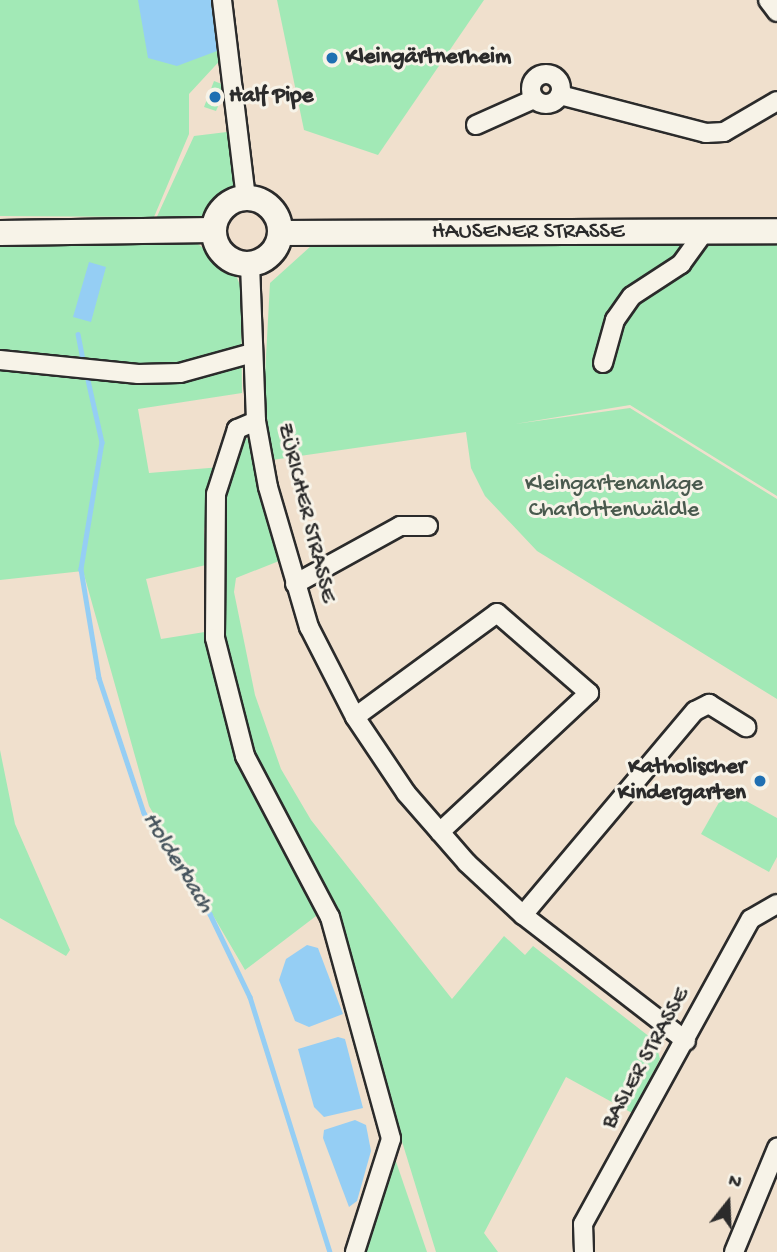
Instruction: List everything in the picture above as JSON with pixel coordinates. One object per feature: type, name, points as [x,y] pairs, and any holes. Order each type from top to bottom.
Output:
[{"type":"main road","points":[[246,198],[271,208],[280,233],[271,254],[250,264],[228,259],[213,230],[220,211],[246,198]]},
{"type":"main road","points":[[0,233],[213,230]]},
{"type":"main road","name":"HAUSENER STRASSE","points":[[280,233],[703,234],[777,231]]},
{"type":"street","points":[[222,0],[246,198]]},
{"type":"street","points":[[768,0],[777,12]]},
{"type":"street","points":[[534,99],[531,85],[541,74],[559,80],[560,95]]},
{"type":"street","points":[[476,125],[534,99],[548,104],[560,95]]},
{"type":"street","points":[[560,95],[706,133],[724,132],[777,101]]},
{"type":"street","points":[[603,363],[615,320],[632,296],[681,264],[703,234]]},
{"type":"street","name":"ZÜRICHER STRASSE","points":[[250,264],[256,421],[295,584],[309,627],[355,717],[440,832],[523,915],[685,1041]]},
{"type":"street","points":[[0,360],[180,373],[252,354]]},
{"type":"street","points":[[256,421],[237,429],[216,494],[215,638],[245,756],[330,917],[391,1139],[355,1252]]},
{"type":"street","points":[[295,584],[400,526],[428,526]]},
{"type":"street","points":[[355,717],[497,613],[589,692],[440,832]]},
{"type":"street","points":[[523,915],[695,712],[709,704],[746,727]]},
{"type":"street","name":"BASLER STRASSE","points":[[584,1252],[583,1224],[751,919],[777,904]]},
{"type":"street","points":[[734,1252],[777,1148]]},
{"type":"green space","points":[[0,0],[219,0],[226,54],[189,94],[189,134],[154,217],[0,216]]},
{"type":"green space","points":[[277,0],[484,0],[378,155],[304,130]]},
{"type":"green space","name":"Half Pipe","points":[[214,81],[227,86],[216,111],[204,107]]},
{"type":"green space","points":[[235,131],[238,197],[218,207],[206,229],[154,223],[194,136]]},
{"type":"green space","points":[[0,238],[198,244],[236,275],[241,288],[242,393],[138,409],[149,473],[221,467],[204,529],[206,565],[146,579],[161,639],[211,631],[221,693],[320,913],[245,970],[149,806],[83,571],[0,580]]},
{"type":"green space","name":"Kleingartenanlage Charlottenwäldle","points":[[372,242],[777,242],[777,496],[630,405],[515,424],[630,408],[777,499],[777,699],[537,551],[485,496],[471,468],[466,432],[272,460],[264,393],[270,283],[311,246]]},
{"type":"green space","points":[[244,436],[251,442],[279,561],[236,578],[234,592],[255,695],[281,769],[311,820],[452,999],[504,936],[525,955],[533,946],[655,1041],[660,1059],[632,1113],[566,1077],[484,1233],[498,1252],[436,1252],[356,992],[248,748],[224,648],[215,530],[228,469]]},
{"type":"green space","points":[[0,750],[15,824],[70,950],[66,956],[0,918]]},
{"type":"green space","points":[[726,790],[777,818],[777,857],[769,872],[701,834]]},
{"type":"green space","points":[[391,1147],[427,1252],[358,1252]]},
{"type":"water","points":[[138,0],[211,0],[217,51],[177,66],[148,58]]},
{"type":"water","points":[[89,262],[106,267],[91,322],[73,317]]},
{"type":"water","points":[[307,945],[318,948],[343,1014],[309,1027],[295,1021],[279,980],[286,959]]},
{"type":"water","points":[[338,1037],[345,1039],[363,1108],[324,1117],[314,1107],[298,1049]]},
{"type":"water","points":[[355,1120],[366,1125],[371,1151],[357,1201],[349,1207],[323,1138],[324,1130]]},
{"type":"waterway","points":[[78,334],[83,359]]},
{"type":"waterway","name":"Holderbach","points":[[88,380],[102,442],[81,569],[99,678],[144,813],[210,914],[250,997],[330,1252]]},
{"type":"place","name":"Kleingärtnerheim","points":[[332,58]]},
{"type":"place","name":"Half Pipe","points":[[215,97]]},
{"type":"place","name":"Katholischer Kindergarten","points":[[760,781]]}]
